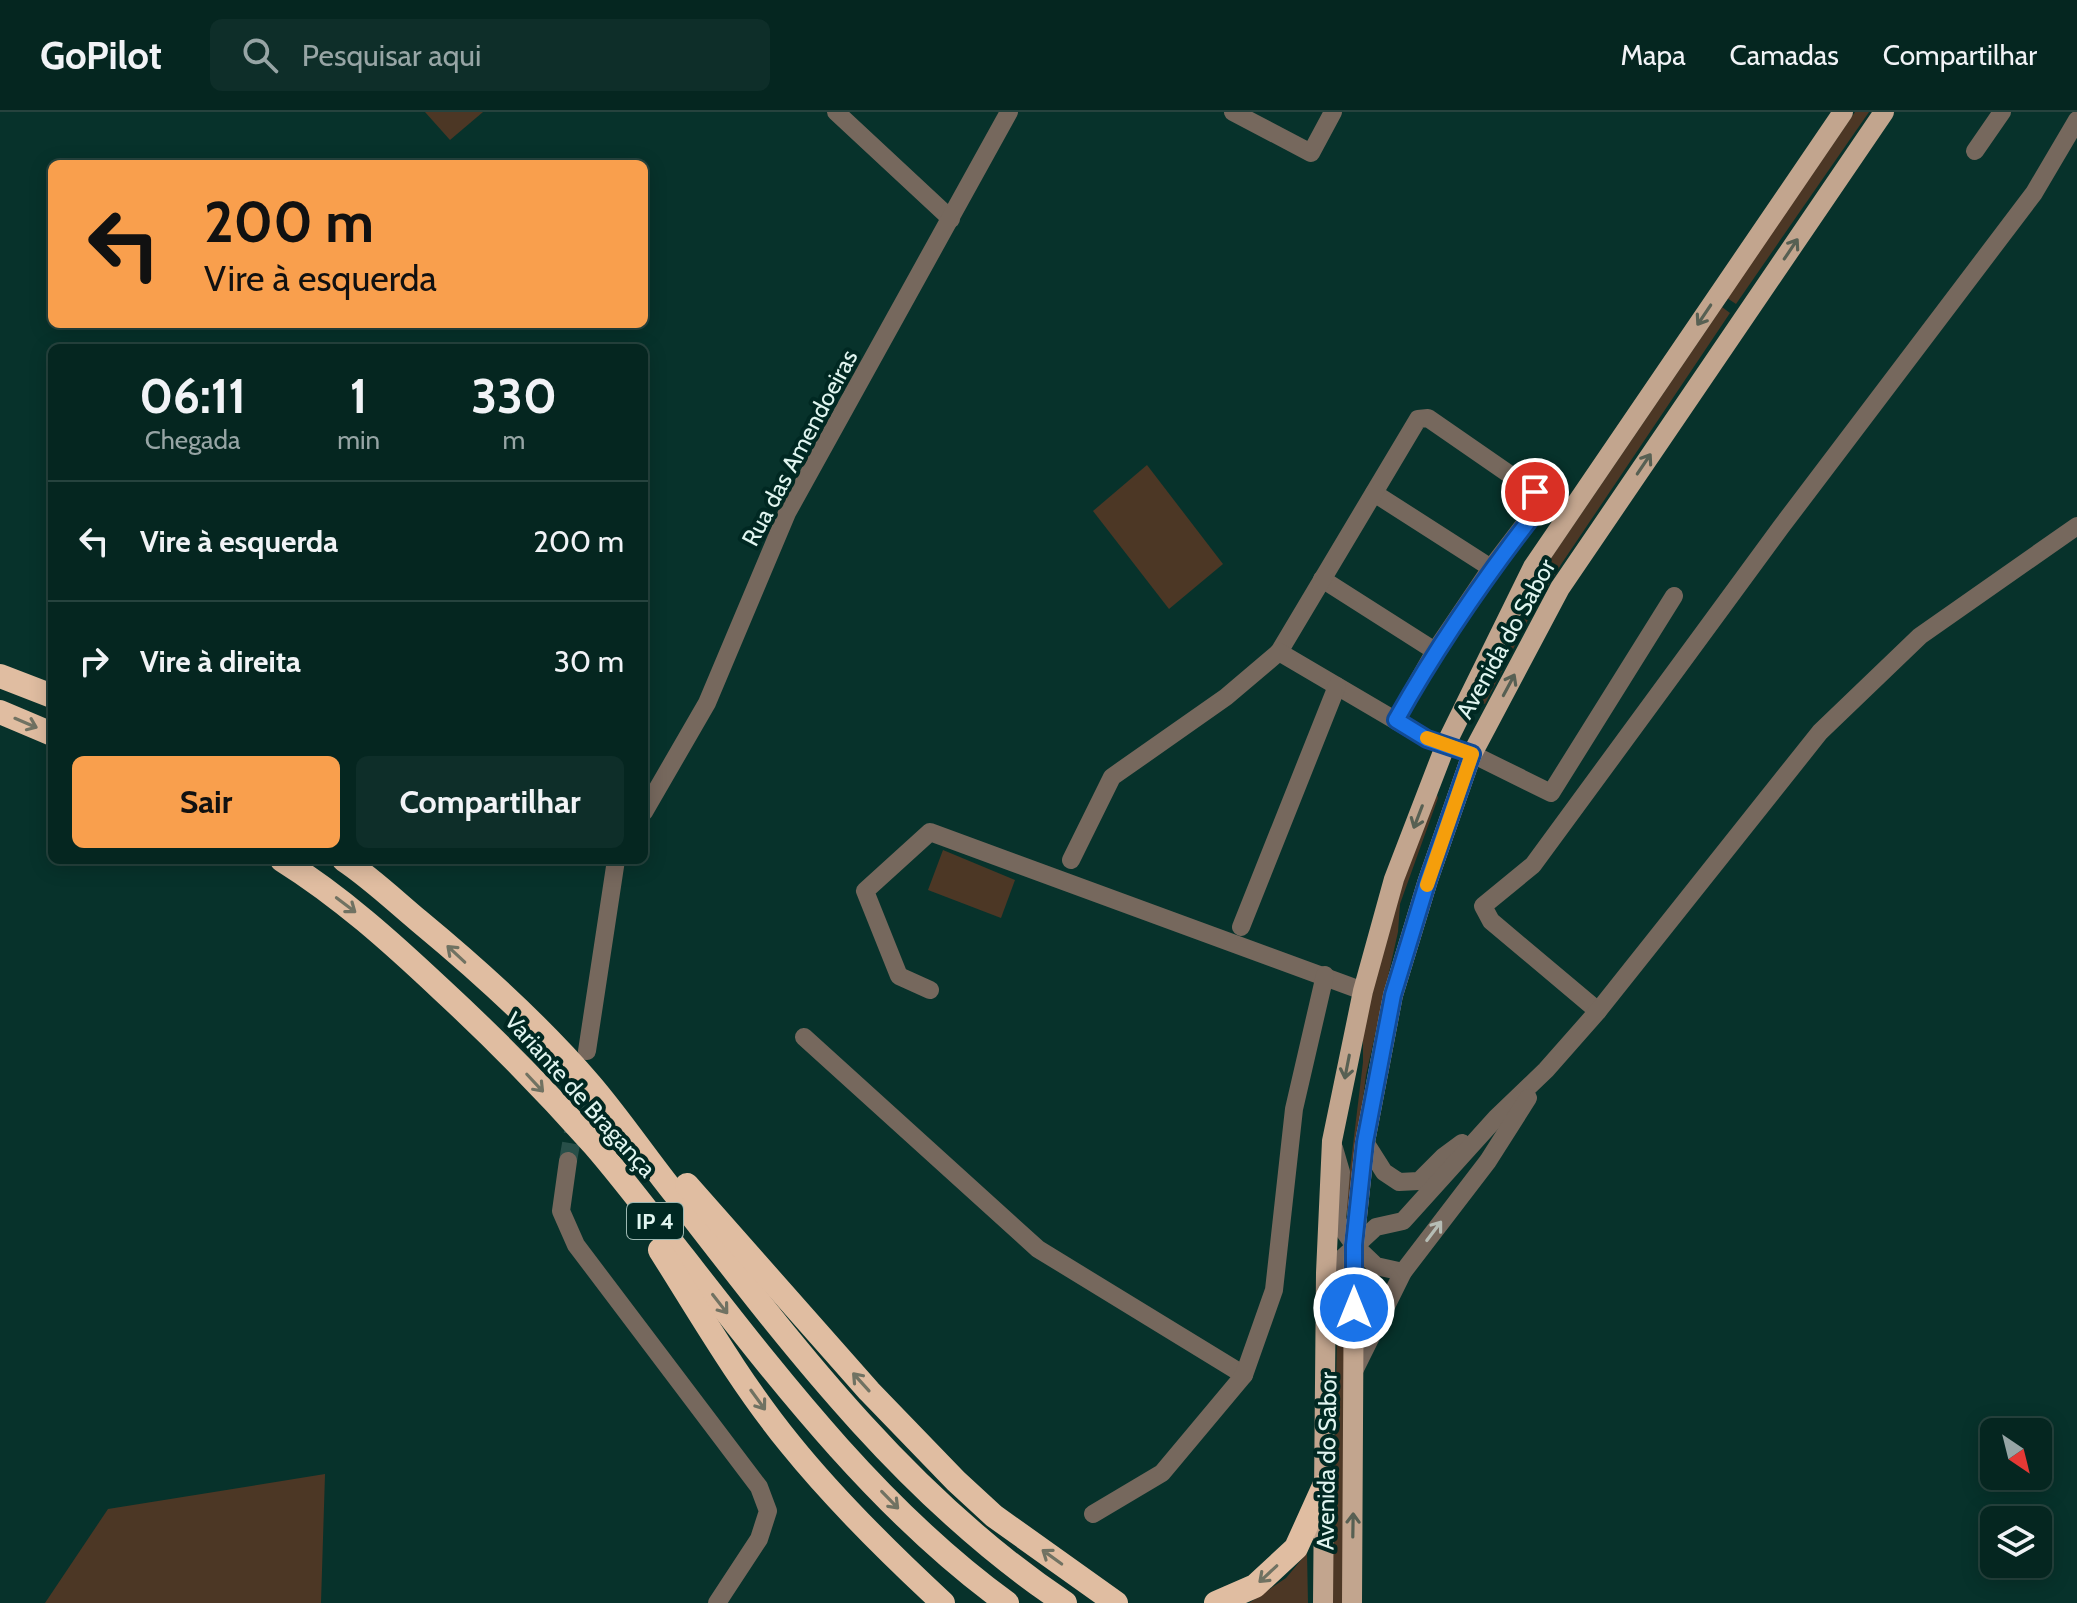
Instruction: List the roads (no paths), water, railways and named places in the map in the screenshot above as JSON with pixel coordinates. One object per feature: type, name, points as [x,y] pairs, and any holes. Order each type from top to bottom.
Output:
[{"type":"highway","points":[[0,676],[48,694]]},
{"type":"highway","points":[[0,712],[48,732]]},
{"type":"highway","name":"Variante de Bragança","points":[[289,864],[374,926],[492,1037],[595,1146],[759,1354],[842,1450],[916,1527],[969,1576],[1007,1603]]},
{"type":"highway","name":"Variante de Bragança","points":[[349,864],[443,941],[590,1084],[791,1344],[854,1418],[981,1541],[1065,1603]]},
{"type":"highway","points":[[590,1084],[663,1158],[859,1380],[956,1481],[994,1516],[1117,1603]]},
{"type":"highway","points":[[595,1146],[787,1441],[884,1548],[943,1603]]},
{"type":"highway","points":[[1216,1603],[1255,1586],[1296,1548],[1324,1486]]},
{"type":"main road","name":"Avenida do Sabor","points":[[1323,1603],[1326,1273],[1332,1141],[1363,991],[1394,879],[1446,744],[1533,567],[1843,112]]},
{"type":"main road","name":"Avenida do Sabor","points":[[1352,1603],[1354,1245],[1365,1142],[1393,995],[1428,880],[1472,754],[1560,588],[1884,112]]},
{"type":"street","points":[[836,112],[951,219]]},
{"type":"street","name":"Rua das Amendoeiras","points":[[648,805],[707,703],[787,513],[1009,112]]},
{"type":"street","points":[[1233,112],[1311,153],[1333,112]]},
{"type":"street","points":[[1975,151],[2002,112]]},
{"type":"street","points":[[1598,1011],[1491,921],[1483,906],[1533,865],[1781,527],[2034,193],[2077,120]]},
{"type":"street","points":[[1071,860],[1112,777],[1226,697],[1279,652],[1418,419],[1428,418],[1535,492],[1542,501],[1491,568],[1435,651],[1396,720]]},
{"type":"street","points":[[1374,493],[1491,568]]},
{"type":"street","points":[[1326,1273],[1376,1227],[1403,1221],[1496,1118],[1546,1070],[1598,1011],[1820,732],[1920,636],[2077,526]]},
{"type":"street","points":[[1322,579],[1435,651]]},
{"type":"street","points":[[1279,652],[1427,739],[1472,754],[1551,793],[1674,596]]},
{"type":"street","points":[[1241,927],[1337,686]]},
{"type":"street","points":[[930,990],[899,976],[865,891],[930,832],[1363,991]]},
{"type":"street","points":[[587,1051],[615,864]]},
{"type":"street","points":[[1093,1514],[1162,1473],[1244,1375],[1274,1290],[1294,1109],[1325,975]]},
{"type":"street","points":[[804,1037],[1038,1249],[1244,1375]]},
{"type":"street","points":[[1354,1371],[1403,1272],[1488,1161],[1546,1070]]},
{"type":"street","points":[[1365,1142],[1384,1172],[1399,1182],[1419,1181],[1443,1157],[1496,1118]]},
{"type":"street","points":[[1332,1141],[1341,1172],[1337,1221],[1354,1245],[1376,1266],[1403,1272]]},
{"type":"street","points":[[568,1161],[561,1211],[576,1245],[759,1487],[768,1511],[759,1539],[717,1603]]},
{"type":"tunnel","points":[[568,1161],[584,1070]]}]
